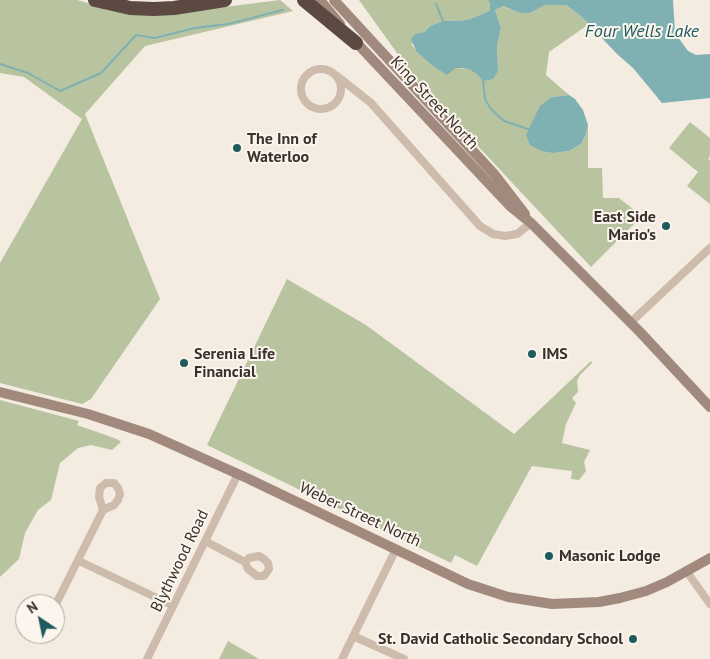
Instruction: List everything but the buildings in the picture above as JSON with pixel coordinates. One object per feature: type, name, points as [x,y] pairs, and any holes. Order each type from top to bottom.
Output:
[{"type":"highway","points":[[94,0],[130,8],[174,8],[225,0]]},
{"type":"highway","points":[[304,0],[356,43]]},
{"type":"main road","name":"King Street North","points":[[320,0],[356,43],[510,206],[531,223],[710,407]]},
{"type":"main road","name":"King Street North","points":[[334,0],[495,175],[531,223]]},
{"type":"main road","name":"Weber Street North","points":[[0,392],[88,414],[148,434],[238,474],[468,584],[508,597],[552,604],[599,602],[620,598],[646,591],[687,572],[710,558]]},
{"type":"street","points":[[337,76],[341,89],[337,101],[332,106],[318,109],[306,103],[300,91],[303,78],[314,69],[322,68],[329,70],[337,76],[371,103],[480,226],[493,234],[505,236],[517,234],[531,223]]},
{"type":"street","points":[[630,323],[710,248]]},
{"type":"street","name":"Blythwood Road","points":[[146,659],[238,474]]},
{"type":"street","points":[[61,594],[103,510]]},
{"type":"street","points":[[205,541],[245,562]]},
{"type":"street","points":[[342,659],[396,549]]},
{"type":"street","points":[[79,561],[172,605]]},
{"type":"street","points":[[687,572],[710,604]]},
{"type":"street","points":[[353,636],[404,659]]},
{"type":"green space","points":[[0,0],[77,0],[123,13],[169,14],[280,0],[293,11],[145,46],[85,114],[160,299],[91,399],[82,404],[0,383],[0,263],[82,119],[24,77],[0,73]]},
{"type":"green space","points":[[359,0],[488,0],[490,10],[485,13],[467,20],[443,21],[415,35],[412,45],[416,51],[430,64],[447,74],[456,68],[468,69],[478,75],[498,71],[497,46],[501,28],[495,10],[502,6],[520,13],[530,13],[545,5],[566,5],[582,17],[589,24],[549,52],[546,75],[569,95],[552,97],[554,153],[569,151],[581,144],[588,125],[588,168],[602,168],[603,198],[619,198],[642,216],[591,267],[417,81]]},
{"type":"green space","points":[[690,122],[710,138],[710,156],[708,159],[710,160],[710,204],[687,186],[698,172],[669,148]]},
{"type":"green space","points":[[287,279],[366,325],[514,434],[591,361],[592,363],[580,375],[577,381],[578,392],[572,398],[576,403],[566,424],[562,443],[590,450],[584,462],[586,471],[579,480],[571,479],[572,471],[532,466],[477,566],[455,555],[451,563],[207,445]]},
{"type":"green space","points":[[0,400],[79,421],[77,425],[121,442],[112,450],[91,445],[78,448],[60,463],[51,500],[38,510],[25,533],[19,559],[0,577]]},
{"type":"green space","points":[[228,641],[259,659],[219,659]]},
{"type":"water","name":"Four Wells Lake","points":[[488,0],[673,0],[675,33],[688,51],[696,55],[710,54],[710,98],[662,103],[633,68],[582,17],[566,5],[545,5],[530,13],[520,13],[503,6],[495,10],[501,28],[497,46],[498,71],[493,79],[483,81],[478,75],[462,68],[456,68],[447,75],[430,64],[416,51],[411,39],[415,34],[424,32],[430,26],[443,21],[467,20],[485,13],[490,10]]},
{"type":"water","points":[[569,95],[575,99],[583,110],[588,125],[581,144],[569,151],[554,153],[542,151],[530,145],[526,135],[540,106],[552,97]]},
{"type":"waterway","points":[[436,4],[443,21]]},
{"type":"waterway","points":[[0,64],[28,73],[60,91],[101,73],[136,35],[155,38],[195,28],[228,24],[283,10]]},
{"type":"waterway","points":[[483,81],[485,99],[491,109],[504,121],[528,129]]},
{"type":"place","name":"The Inn of Waterloo","points":[[237,148]]},
{"type":"place","name":"East Side Mario's","points":[[666,226]]},
{"type":"place","name":"IMS","points":[[532,354]]},
{"type":"place","name":"Serenia Life Financial","points":[[184,363]]},
{"type":"place","name":"Masonic Lodge","points":[[549,556]]},
{"type":"place","name":"St. David Catholic Secondary School","points":[[633,639]]}]
